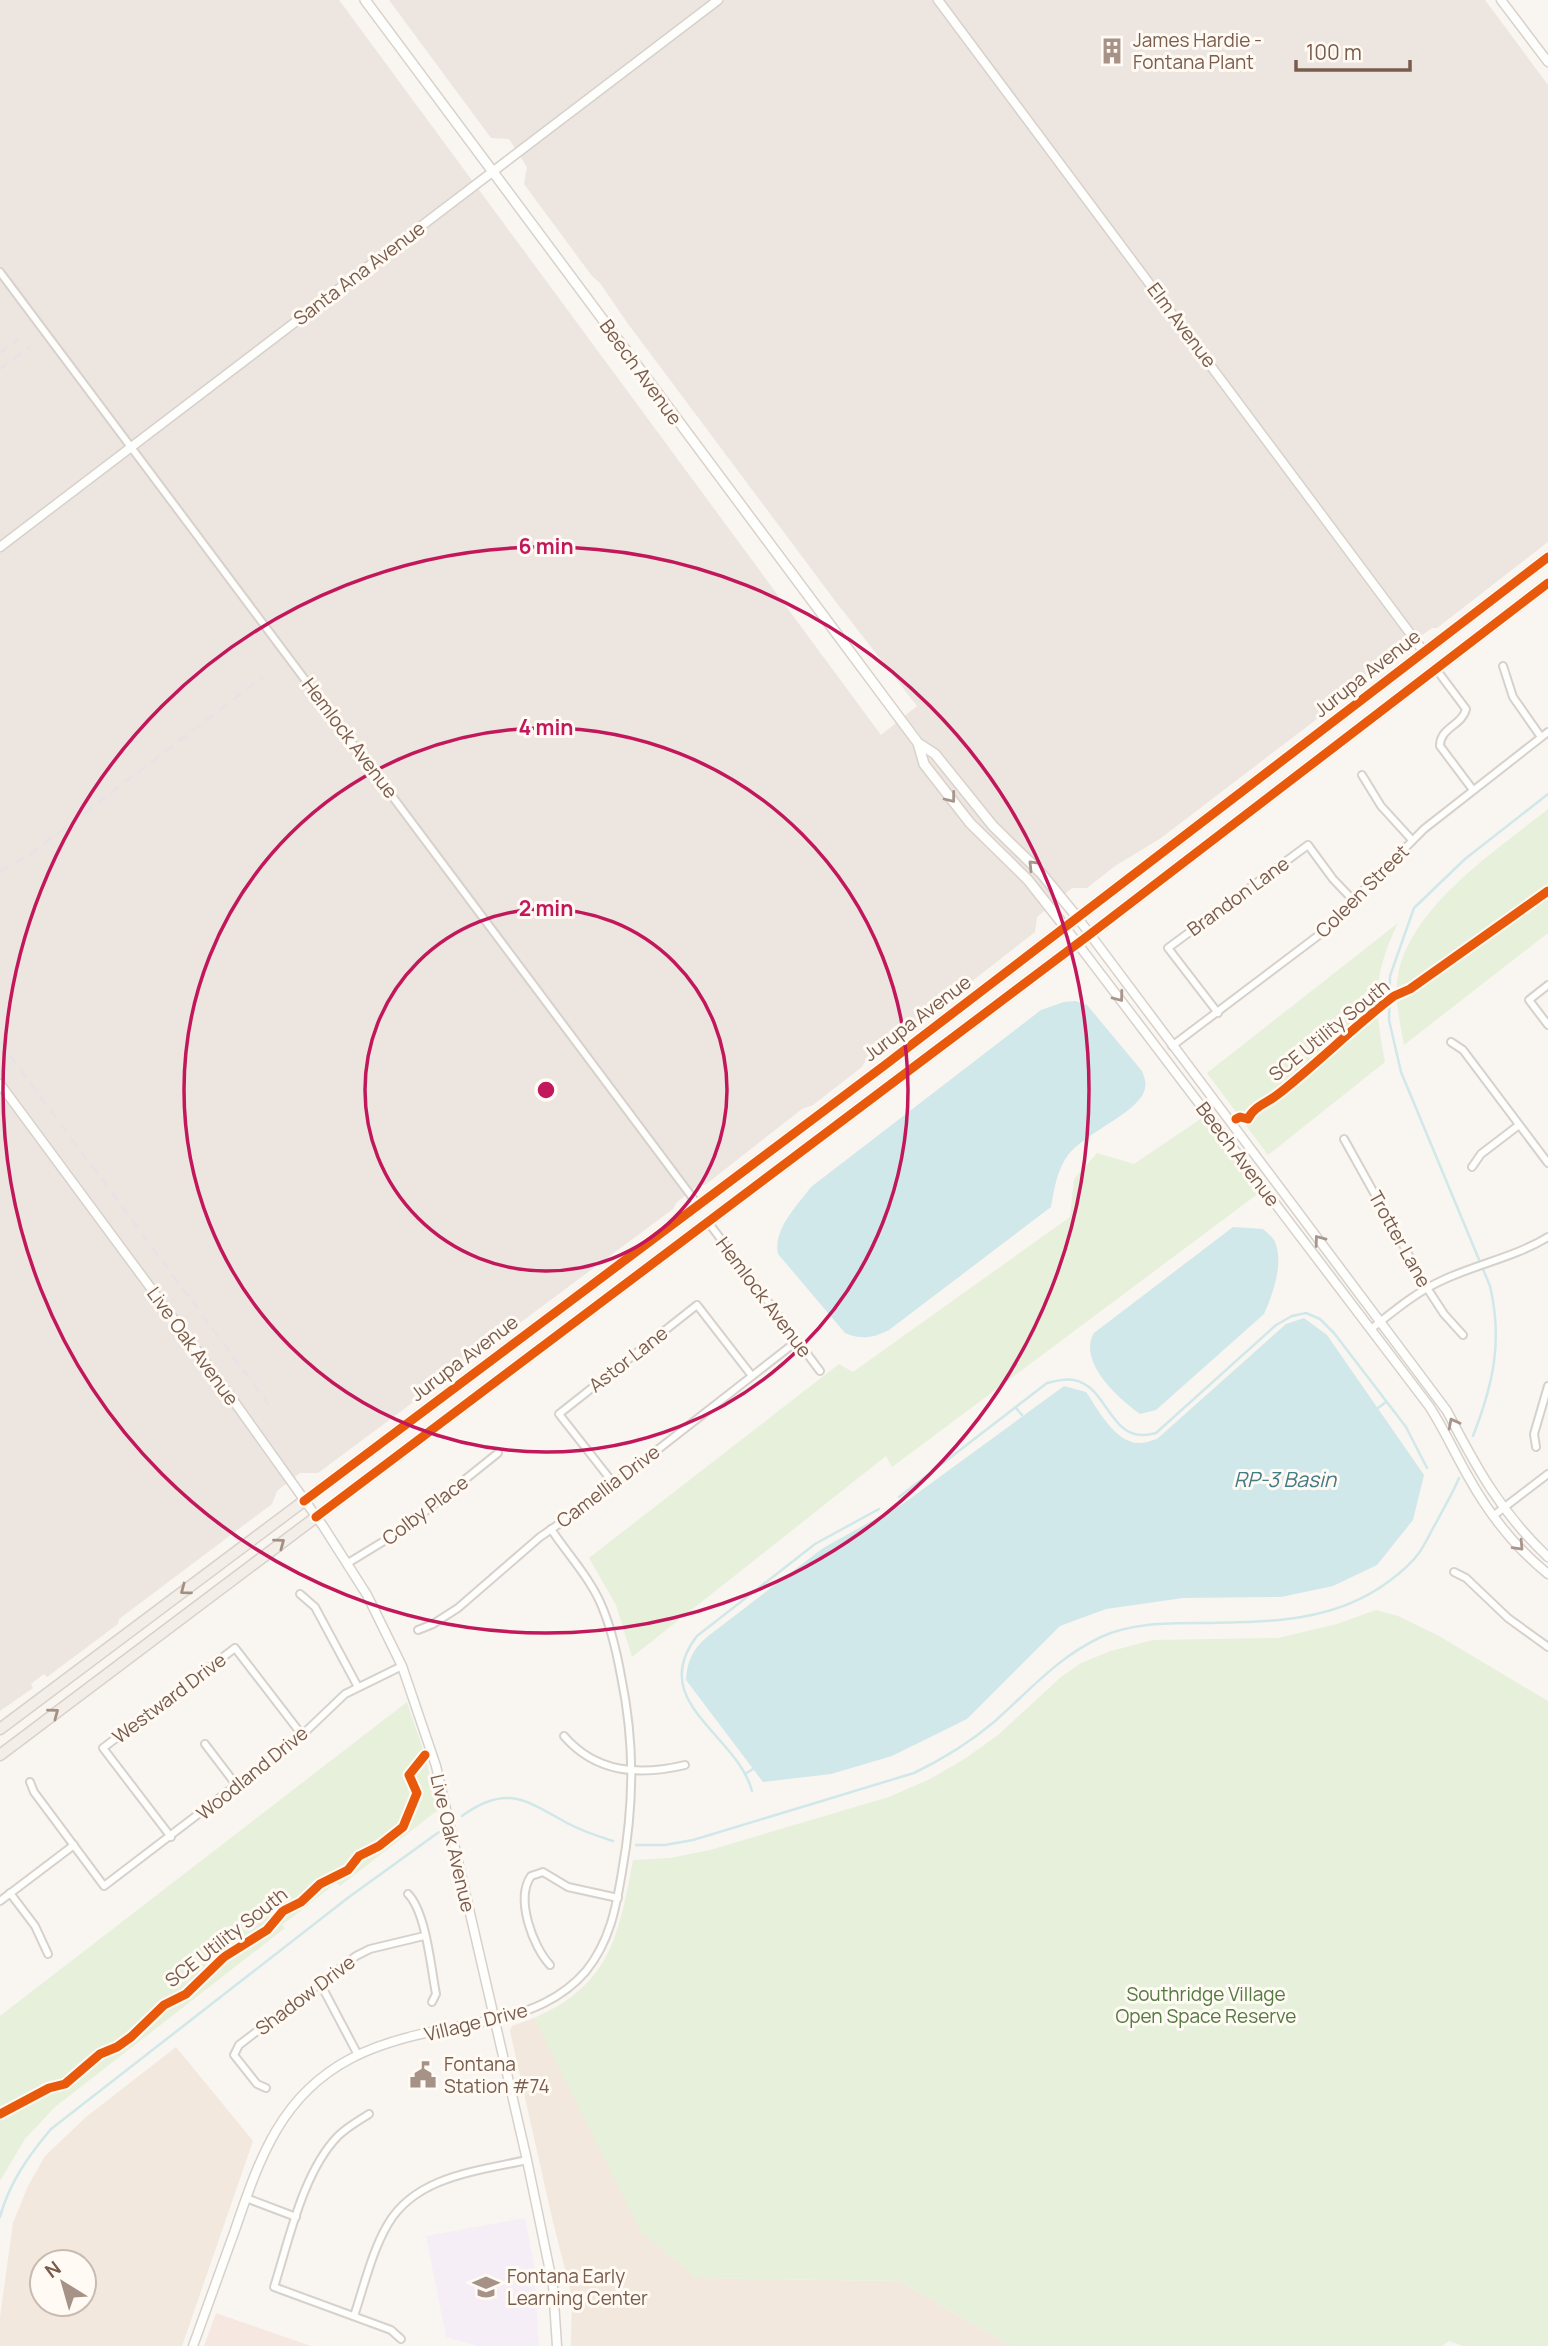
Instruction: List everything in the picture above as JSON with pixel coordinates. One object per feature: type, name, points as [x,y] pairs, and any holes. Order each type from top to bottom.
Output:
[{"type":"main road","name":"Beech Avenue","points":[[365,0],[918,743],[924,764],[970,822],[1028,880],[1065,926]]},
{"type":"main road","name":"Jurupa Avenue","points":[[0,1729],[698,1205],[1548,557]]},
{"type":"main road","name":"Jurupa Avenue","points":[[0,1755],[1089,935],[1548,583]]},
{"type":"main road","name":"Beech Avenue","points":[[918,743],[936,754],[993,826],[1041,873],[1077,918]]},
{"type":"street","name":"Santa Ana Avenue","points":[[0,547],[718,0]]},
{"type":"street","name":"Elm Avenue","points":[[938,0],[1424,652]]},
{"type":"street","points":[[1501,0],[1548,62]]},
{"type":"street","name":"Hemlock Avenue","points":[[0,272],[698,1205]]},
{"type":"street","points":[[1503,667],[1513,697],[1541,737]]},
{"type":"street","points":[[1436,669],[1466,709],[1464,716],[1443,734],[1440,746],[1473,790]]},
{"type":"street","name":"Coleen Street","points":[[1172,1046],[1319,935],[1412,840],[1548,732]]},
{"type":"street","points":[[1362,775],[1381,806],[1412,840]]},
{"type":"street","name":"Brandon Lane","points":[[1218,1013],[1168,948],[1308,845],[1333,879],[1354,901]]},
{"type":"street","name":"Beech Avenue","points":[[1077,918],[1447,1411],[1486,1483],[1503,1508],[1528,1538],[1548,1556]]},
{"type":"street","name":"Beech Avenue","points":[[1065,926],[1439,1421],[1469,1479],[1493,1516],[1518,1546],[1548,1574]]},
{"type":"street","points":[[1548,985],[1529,1000],[1548,1025]]},
{"type":"street","points":[[1451,1042],[1463,1050],[1548,1163]]},
{"type":"street","name":"Live Oak Avenue","points":[[0,1084],[218,1378],[348,1563],[373,1606],[402,1666],[426,1731],[444,1801],[527,2160],[552,2278],[557,2346]]},
{"type":"street","points":[[1472,1167],[1481,1154],[1519,1125]]},
{"type":"street","name":"Trotter Lane","points":[[1344,1139],[1427,1288],[1444,1314],[1464,1335]]},
{"type":"street","name":"Hemlock Avenue","points":[[708,1222],[820,1371]]},
{"type":"street","points":[[1371,1329],[1427,1288],[1526,1249],[1548,1237]]},
{"type":"street","name":"Astor Lane","points":[[614,1484],[559,1413],[697,1306],[752,1376]]},
{"type":"street","name":"Camellia Drive","points":[[418,1630],[458,1608],[551,1529],[614,1484],[797,1340]]},
{"type":"street","points":[[1536,1447],[1534,1434],[1548,1386]]},
{"type":"street","name":"Colby Place","points":[[348,1563],[402,1530],[498,1453]]},
{"type":"street","points":[[1493,1516],[1548,1474]]},
{"type":"street","name":"Village Drive","points":[[193,2346],[259,2162],[286,2114],[319,2080],[358,2055],[383,2045],[494,2020],[542,2005],[580,1977],[600,1951],[609,1933],[626,1848],[632,1770],[631,1734],[607,1618],[595,1592],[551,1529]]},
{"type":"street","points":[[1454,1572],[1465,1578],[1508,1618],[1548,1647]]},
{"type":"street","points":[[300,1594],[315,1607],[358,1687]]},
{"type":"street","name":"Westward Drive","points":[[172,1837],[103,1748],[235,1648],[302,1735]]},
{"type":"street","name":"Woodland Drive","points":[[74,1845],[104,1886],[172,1837],[302,1735],[331,1706],[358,1687],[402,1666]]},
{"type":"street","points":[[564,1736],[580,1753],[609,1767],[632,1770],[685,1765]]},
{"type":"street","points":[[205,1744],[237,1786]]},
{"type":"street","points":[[0,1901],[74,1845],[34,1792],[30,1782]]},
{"type":"street","points":[[550,1965],[536,1946],[529,1924],[526,1907],[527,1884],[531,1876],[543,1872],[568,1887],[618,1898]]},
{"type":"street","points":[[10,1893],[35,1926],[48,1954]]},
{"type":"street","points":[[408,1894],[414,1900],[424,1936],[436,1994],[432,2002]]},
{"type":"street","name":"Shadow Drive","points":[[266,2088],[257,2084],[234,2055],[239,2045],[365,1951],[424,1936]]},
{"type":"street","points":[[320,1983],[358,2055]]},
{"type":"street","points":[[369,2114],[340,2134],[315,2168],[274,2287],[391,2330],[401,2339]]},
{"type":"street","points":[[354,2316],[384,2232],[393,2217],[409,2200],[442,2180],[527,2160]]},
{"type":"street","points":[[246,2198],[296,2217]]},
{"type":"shaded area","points":[[0,0],[339,0],[881,735],[917,706],[836,602],[524,184],[527,167],[509,139],[491,138],[389,0],[1485,0],[1548,85],[1548,542],[1437,628],[1432,628],[1395,655],[1393,661],[1161,838],[1115,866],[1087,888],[1072,888],[1037,917],[1035,932],[894,1042],[888,1043],[866,1060],[862,1067],[813,1105],[802,1109],[705,1185],[699,1185],[677,1202],[673,1209],[318,1473],[300,1473],[277,1491],[272,1504],[47,1677],[44,1674],[31,1684],[33,1688],[0,1711]]},
{"type":"shaded area","points":[[534,2018],[696,2278],[900,2281],[1010,2346],[571,2346],[572,2297],[510,2031],[512,2026]]},
{"type":"shaded area","points":[[176,2047],[253,2141],[182,2346],[0,2346],[0,2317],[13,2223],[28,2186],[45,2156],[86,2117]]},
{"type":"shaded area","name":"Fontana Early Learning Center","points":[[525,2218],[534,2265],[539,2346],[478,2346],[446,2337],[426,2236]]},
{"type":"shaded area","points":[[216,2313],[311,2346],[204,2346]]},
{"type":"green space","points":[[1548,809],[1548,933],[1404,1045],[1397,1001],[1398,975],[1406,950],[1420,926],[1459,881]]},
{"type":"green space","points":[[1398,923],[1383,959],[1378,991],[1377,1007],[1385,1062],[1268,1155],[1207,1073]]},
{"type":"green space","points":[[1202,1118],[1259,1193],[892,1467],[886,1456],[632,1657],[616,1605],[589,1558],[839,1364],[853,1372],[1070,1217],[1074,1179],[1097,1153],[1134,1164]]},
{"type":"green space","name":"Southridge Village Open Space Reserve","points":[[1376,1610],[1398,1616],[1439,1636],[1548,1701],[1548,2346],[1463,2346],[1449,2341],[1442,2346],[1010,2346],[900,2281],[696,2278],[641,2232],[534,2018],[560,2005],[580,1990],[607,1954],[616,1934],[633,1860],[670,1858],[710,1850],[889,1797],[930,1779],[966,1758],[998,1735],[1061,1677],[1081,1663],[1111,1651],[1153,1640],[1278,1638],[1337,1624]]},
{"type":"green space","points":[[407,1702],[425,1755],[438,1810],[340,1886],[336,1883],[282,1925],[285,1928],[55,2107],[25,2139],[0,2181],[0,2016]]},
{"type":"water","points":[[1076,1001],[1087,1005],[1142,1071],[1145,1086],[1139,1100],[1068,1155],[1059,1173],[1051,1207],[889,1330],[867,1337],[845,1333],[778,1254],[779,1236],[793,1210],[811,1187],[1041,1010]]},
{"type":"water","points":[[1233,1227],[1263,1229],[1275,1242],[1278,1269],[1264,1314],[1156,1410],[1140,1414],[1112,1389],[1096,1367],[1090,1344],[1094,1333]]},
{"type":"water","name":"RP-3 Basin","points":[[1304,1318],[1327,1335],[1424,1475],[1413,1520],[1377,1565],[1333,1586],[1281,1597],[1183,1598],[1106,1609],[1060,1626],[967,1719],[892,1756],[831,1774],[763,1782],[686,1680],[692,1656],[707,1637],[823,1548],[904,1503],[1064,1386],[1086,1392],[1109,1425],[1124,1438],[1132,1442],[1147,1442],[1157,1439],[1286,1324]]},
{"type":"waterway","points":[[1473,1436],[1486,1399],[1494,1363],[1494,1306],[1490,1286],[1401,1072],[1389,1020],[1390,976],[1414,908],[1465,859],[1548,794]]},
{"type":"waterway","points":[[899,1497],[1047,1383],[1071,1379],[1086,1385],[1128,1432],[1140,1435],[1156,1433],[1276,1325],[1292,1316],[1306,1313],[1320,1319],[1334,1333],[1406,1427],[1427,1468]]},
{"type":"waterway","points":[[1378,1408],[1386,1402]]},
{"type":"waterway","points":[[1015,1407],[1022,1415]]},
{"type":"waterway","points":[[636,1845],[665,1845],[693,1840],[914,1773],[975,1737],[1071,1654],[1113,1632],[1153,1624],[1277,1620],[1301,1617],[1346,1605],[1388,1582],[1412,1561],[1424,1545],[1459,1478]]},
{"type":"waterway","points":[[752,1791],[730,1752],[688,1699],[682,1680],[684,1659],[697,1636],[815,1544],[879,1509]]},
{"type":"waterway","points":[[745,1774],[753,1769]]},
{"type":"waterway","points":[[462,1816],[491,1800],[516,1799],[613,1841]]},
{"type":"waterway","points":[[0,2217],[21,2170],[51,2129],[349,1897],[439,1832]]},
{"type":"railway","points":[[0,353],[18,339]]},
{"type":"railway","points":[[0,369],[31,346]]},
{"type":"railway","points":[[0,871],[28,856],[263,677]]},
{"type":"railway","points":[[0,1042],[269,1405]]},
{"type":"cycle path","points":[[304,1501],[885,1065],[1548,557]]},
{"type":"cycle path","points":[[316,1517],[1089,935],[1548,583]]},
{"type":"cycle path","name":"SCE Utility South","points":[[1236,1119],[1248,1119],[1257,1108],[1292,1083],[1394,996],[1410,989],[1548,891]]},
{"type":"cycle path","name":"SCE Utility South","points":[[0,2114],[49,2088],[65,2084],[100,2054],[117,2047],[164,2005],[186,1994],[224,1957],[267,1930],[283,1911],[301,1902],[320,1884],[348,1870],[359,1856],[379,1846],[403,1827],[417,1793],[409,1775],[425,1755]]},
{"type":"place","name":"James Hardie - Fontana Plant","points":[[1112,51]]},
{"type":"place","name":"Fontana Station #74","points":[[423,2075]]},
{"type":"place","name":"Fontana Early Learning Center","points":[[486,2287]]}]
